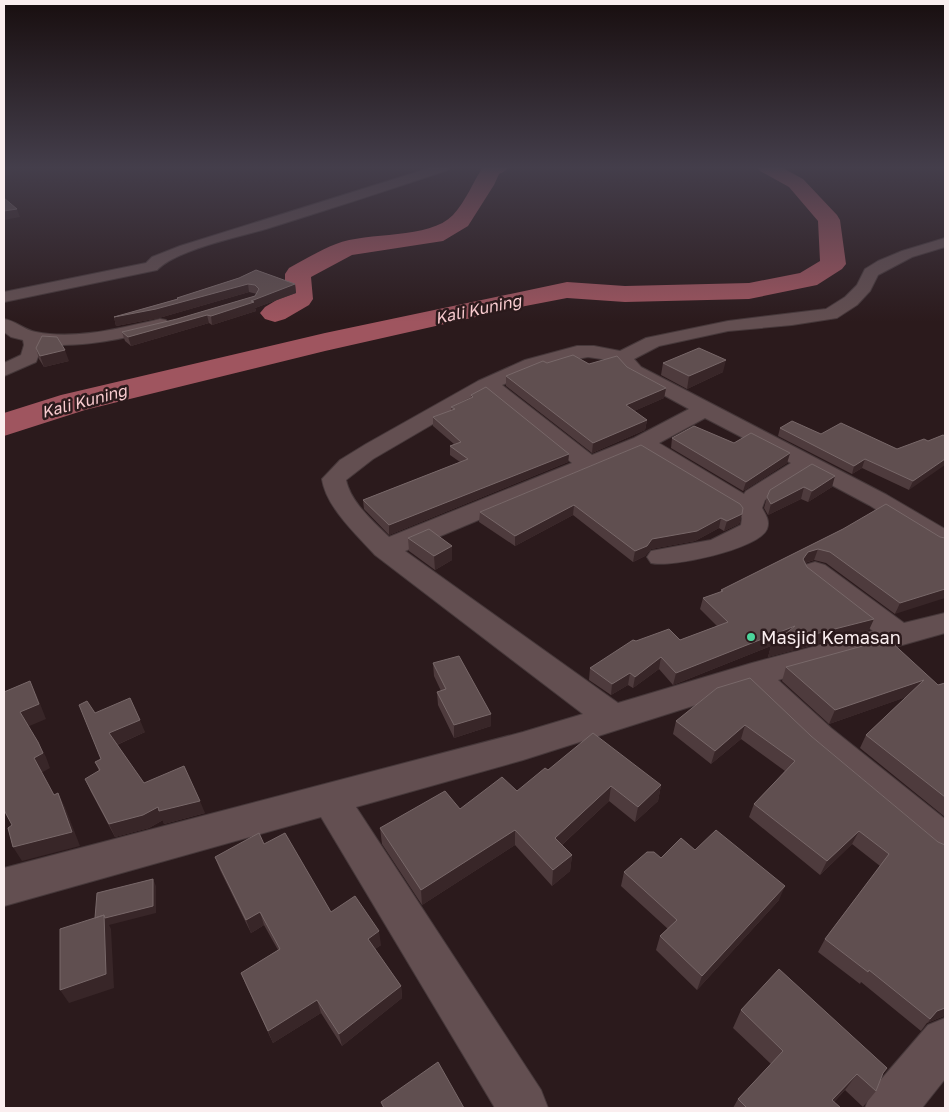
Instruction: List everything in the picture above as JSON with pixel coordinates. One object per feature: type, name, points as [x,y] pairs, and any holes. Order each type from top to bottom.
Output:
[{"type":"street","points":[[4,298],[151,267],[158,260],[185,249],[283,219]]},
{"type":"street","points":[[614,719],[385,549],[358,521],[336,491],[334,479],[346,465],[438,412],[523,368],[576,352],[590,351],[622,357],[653,342],[728,326],[831,314],[851,301],[864,287],[871,272],[907,254],[945,242]]},
{"type":"street","points":[[4,324],[18,334],[64,340],[118,335],[173,321]]},
{"type":"street","points":[[4,370],[29,358],[34,344],[32,337]]},
{"type":"street","points":[[622,357],[634,371],[878,500],[945,540]]},
{"type":"street","points":[[489,385],[589,465]]},
{"type":"street","points":[[385,549],[642,443],[705,409]]},
{"type":"street","points":[[642,443],[750,508],[755,518],[754,529],[718,547],[661,557]]},
{"type":"street","points":[[750,508],[755,496],[808,463]]},
{"type":"street","points":[[815,571],[900,636]]},
{"type":"street","points":[[4,888],[330,799],[614,719],[752,675],[945,623]]},
{"type":"street","points":[[752,675],[819,738],[945,842]]},
{"type":"street","points":[[330,799],[523,1108]]},
{"type":"street","points":[[890,1108],[945,1042]]},
{"type":"building","points":[[256,270],[295,284],[251,301],[254,302],[211,316],[207,315],[128,337],[122,332],[177,319],[255,296],[259,289],[255,285],[248,284],[156,309],[114,317],[178,299],[239,278]]},
{"type":"building","points":[[42,336],[57,337],[65,350],[40,356],[36,348]]},
{"type":"building","points":[[699,348],[726,360],[689,376],[663,363]]},
{"type":"building","points":[[573,355],[589,364],[617,356],[627,367],[666,388],[626,405],[647,420],[593,443],[506,376],[543,361],[547,363]]},
{"type":"building","points":[[486,387],[569,454],[389,525],[363,500],[468,459],[450,446],[461,442],[433,417],[455,409],[451,407],[473,397],[471,395]]},
{"type":"building","points":[[792,421],[821,434],[841,423],[897,449],[924,439],[928,441],[943,435],[945,436],[945,459],[913,481],[865,459],[854,466],[780,428]]},
{"type":"building","points":[[694,426],[734,443],[751,433],[790,453],[746,482],[672,438]]},
{"type":"building","points":[[641,445],[740,504],[743,508],[742,514],[727,521],[721,518],[697,531],[652,539],[647,546],[635,551],[574,505],[515,536],[480,512]]},
{"type":"building","points":[[812,464],[835,476],[812,491],[804,487],[771,504],[767,497],[770,490]]},
{"type":"building","points":[[886,504],[940,537],[945,538],[945,589],[900,603],[830,552],[818,549],[808,552],[803,559],[807,567],[874,619],[772,645],[795,626],[676,673],[661,657],[635,677],[630,673],[612,684],[590,668],[633,640],[636,641],[669,629],[680,640],[728,622],[703,598],[723,591],[721,590],[843,529]]},
{"type":"building","points":[[429,529],[452,546],[434,556],[408,538]]},
{"type":"building","points":[[888,639],[938,685],[945,683],[945,797],[866,735],[924,680],[835,710],[786,667]]},
{"type":"building","points":[[459,656],[491,714],[454,725],[437,692],[446,689],[433,663]]},
{"type":"building","points":[[750,678],[811,736],[938,842],[945,845],[945,1008],[937,1011],[930,1019],[869,970],[868,972],[825,939],[889,854],[859,831],[827,861],[754,804],[795,761],[745,725],[715,751],[676,721],[717,688]]},
{"type":"building","points":[[30,681],[39,704],[20,712],[43,753],[34,758],[54,795],[58,793],[72,832],[13,847],[8,828],[12,825],[4,810],[4,692]]},
{"type":"building","points":[[130,698],[140,720],[109,733],[144,783],[184,766],[200,801],[159,811],[158,807],[143,815],[109,824],[85,779],[100,770],[95,762],[101,759],[79,705],[87,701],[95,713]]},
{"type":"building","points":[[593,733],[661,785],[638,807],[611,786],[555,838],[572,855],[553,870],[515,830],[421,890],[380,828],[445,791],[460,809],[502,777],[517,791],[545,768],[548,770]]},
{"type":"building","points":[[716,830],[785,886],[702,976],[660,936],[677,920],[624,872],[647,852],[654,852],[661,858],[681,838],[695,850]]},
{"type":"building","points":[[259,833],[264,844],[285,833],[331,912],[355,896],[379,931],[368,939],[401,986],[339,1034],[317,1000],[268,1031],[241,973],[280,949],[260,912],[246,920],[215,857]]},
{"type":"building","points":[[153,879],[153,906],[105,918],[104,915],[95,918],[97,893]]},
{"type":"building","points":[[104,915],[106,974],[60,990],[60,929]]},
{"type":"building","points":[[779,969],[887,1068],[876,1091],[857,1074],[832,1100],[841,1108],[747,1108],[738,1099],[783,1051],[741,1010]]},
{"type":"building","points":[[438,1062],[464,1108],[384,1108],[381,1102]]},
{"type":"waterway","points":[[275,313],[299,299],[298,274],[345,249],[435,236],[461,219]]},
{"type":"waterway","name":"Kali Kuning","points":[[4,425],[73,402],[325,342],[567,290],[625,294],[749,291],[808,279],[833,264],[828,219]]},
{"type":"place","name":"Masjid Kemasan","points":[[751,637]]}]
